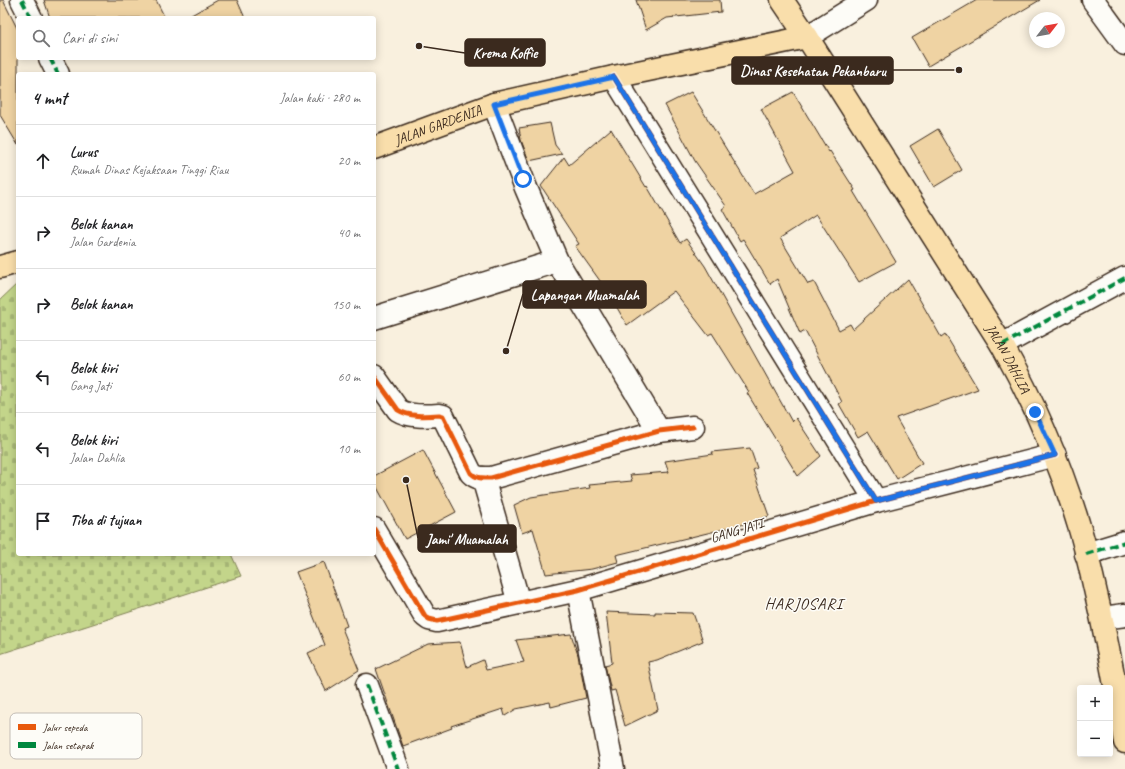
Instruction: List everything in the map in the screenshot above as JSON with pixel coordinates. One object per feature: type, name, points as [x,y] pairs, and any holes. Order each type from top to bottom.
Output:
[{"type":"main road","name":"JALAN DAHLIA","points":[[782,0],[1002,345],[1016,370],[1055,455],[1076,516],[1102,618],[1123,712],[1125,742]]},
{"type":"main road","name":"JALAN GARDENIA","points":[[376,147],[494,104],[614,77],[807,37]]},
{"type":"main road","points":[[0,267],[16,263]]},
{"type":"street","points":[[22,0],[30,16]]},
{"type":"street","points":[[807,37],[866,0]]},
{"type":"street","points":[[1093,0],[1125,44]]},
{"type":"street","points":[[51,60],[57,72]]},
{"type":"street","points":[[614,77],[876,501]]},
{"type":"street","points":[[494,104],[526,188],[557,261],[659,431]]},
{"type":"street","points":[[376,317],[557,261]]},
{"type":"street","points":[[1002,345],[1125,278]]},
{"type":"street","points":[[376,379],[398,410],[404,414],[443,416],[471,473],[476,477],[491,478],[659,431],[693,427]]},
{"type":"street","name":"GANG JATI","points":[[376,532],[425,616],[428,620],[437,621],[578,590],[876,501],[1055,455]]},
{"type":"street","points":[[483,478],[520,603]]},
{"type":"street","points":[[1086,554],[1125,542]]},
{"type":"street","points":[[578,590],[613,769]]},
{"type":"street","points":[[1102,618],[1125,614]]},
{"type":"street","points":[[367,685],[398,769]]},
{"type":"green space","points":[[16,285],[16,556],[232,556],[241,576],[0,654],[0,300]]},
{"type":"building","points":[[0,0],[3,0],[16,26],[16,60],[18,60],[18,72],[16,72],[16,142],[0,115]]},
{"type":"building","points":[[44,0],[156,0],[164,16],[49,16]]},
{"type":"building","points":[[218,0],[237,0],[244,16],[190,16]]},
{"type":"building","points":[[636,0],[720,0],[721,12],[667,18],[646,30]]},
{"type":"building","points":[[977,0],[1040,0],[928,66],[912,38]]},
{"type":"building","points":[[691,92],[754,194],[795,171],[761,109],[793,92],[829,152],[830,151],[855,190],[853,191],[896,262],[859,282],[816,215],[780,238],[808,284],[814,282],[839,330],[850,324],[853,329],[908,279],[941,337],[945,334],[978,389],[896,418],[922,463],[897,479],[868,431],[858,437],[839,404],[842,402],[805,331],[800,334],[777,279],[770,284],[743,239],[740,241],[722,209],[726,206],[695,161],[665,105]]},
{"type":"building","points":[[550,123],[555,145],[562,154],[529,161],[521,140],[519,128]]},
{"type":"building","points":[[611,129],[646,187],[647,186],[680,243],[686,239],[705,266],[792,422],[796,418],[821,456],[798,476],[747,393],[749,392],[712,333],[708,335],[674,291],[627,325],[608,292],[575,246],[579,244],[541,186],[564,157],[569,165]]},
{"type":"building","points":[[938,129],[962,170],[934,187],[910,146]]},
{"type":"building","points":[[750,448],[757,468],[753,470],[769,516],[745,524],[616,555],[618,562],[592,569],[546,574],[533,529],[522,533],[514,505],[531,497],[590,488],[589,485],[632,481],[630,475],[669,472],[665,461],[713,454],[712,452]]},
{"type":"building","points":[[423,450],[456,512],[405,539],[376,486],[376,475]]},
{"type":"building","points":[[324,562],[347,626],[342,628],[359,670],[326,691],[308,653],[325,645],[296,572]]},
{"type":"building","points":[[606,612],[655,614],[655,612],[693,613],[703,641],[657,660],[648,662],[658,710],[625,726],[615,690],[611,691],[605,665],[612,663]]},
{"type":"building","points":[[571,634],[578,655],[586,698],[551,707],[550,702],[516,709],[505,716],[503,709],[451,726],[452,728],[403,746],[376,669],[428,644],[460,642],[467,667],[483,660],[486,670],[524,662],[516,640]]},
{"type":"marked path","points":[[22,0],[30,16]]},
{"type":"marked path","points":[[51,60],[57,72]]},
{"type":"marked path","points":[[1002,345],[1125,278]]},
{"type":"marked path","points":[[1086,554],[1125,542]]},
{"type":"marked path","points":[[367,685],[398,769]]},
{"type":"cycle path","points":[[614,77],[876,501]]},
{"type":"cycle path","points":[[376,379],[398,410],[412,415],[443,416],[471,473],[480,478],[491,478],[659,431],[693,427]]},
{"type":"cycle path","points":[[376,532],[425,616],[429,619],[437,621],[578,590],[876,501],[1055,455]]},
{"type":"place","name":"Krema Koffie","points":[[419,46]]},
{"type":"place","name":"Dinas Kesehatan Pekanbaru","points":[[959,70]]},
{"type":"place","name":"Lapangan Muamalah","points":[[506,351]]},
{"type":"place","name":"Jami' Muamalah","points":[[406,480]]},
{"type":"district","name":"HARJOSARI","points":[[804,603]]},
{"type":"route","points":[[523,179],[494,104],[614,77],[876,501],[1055,455],[1035,412]]}]
